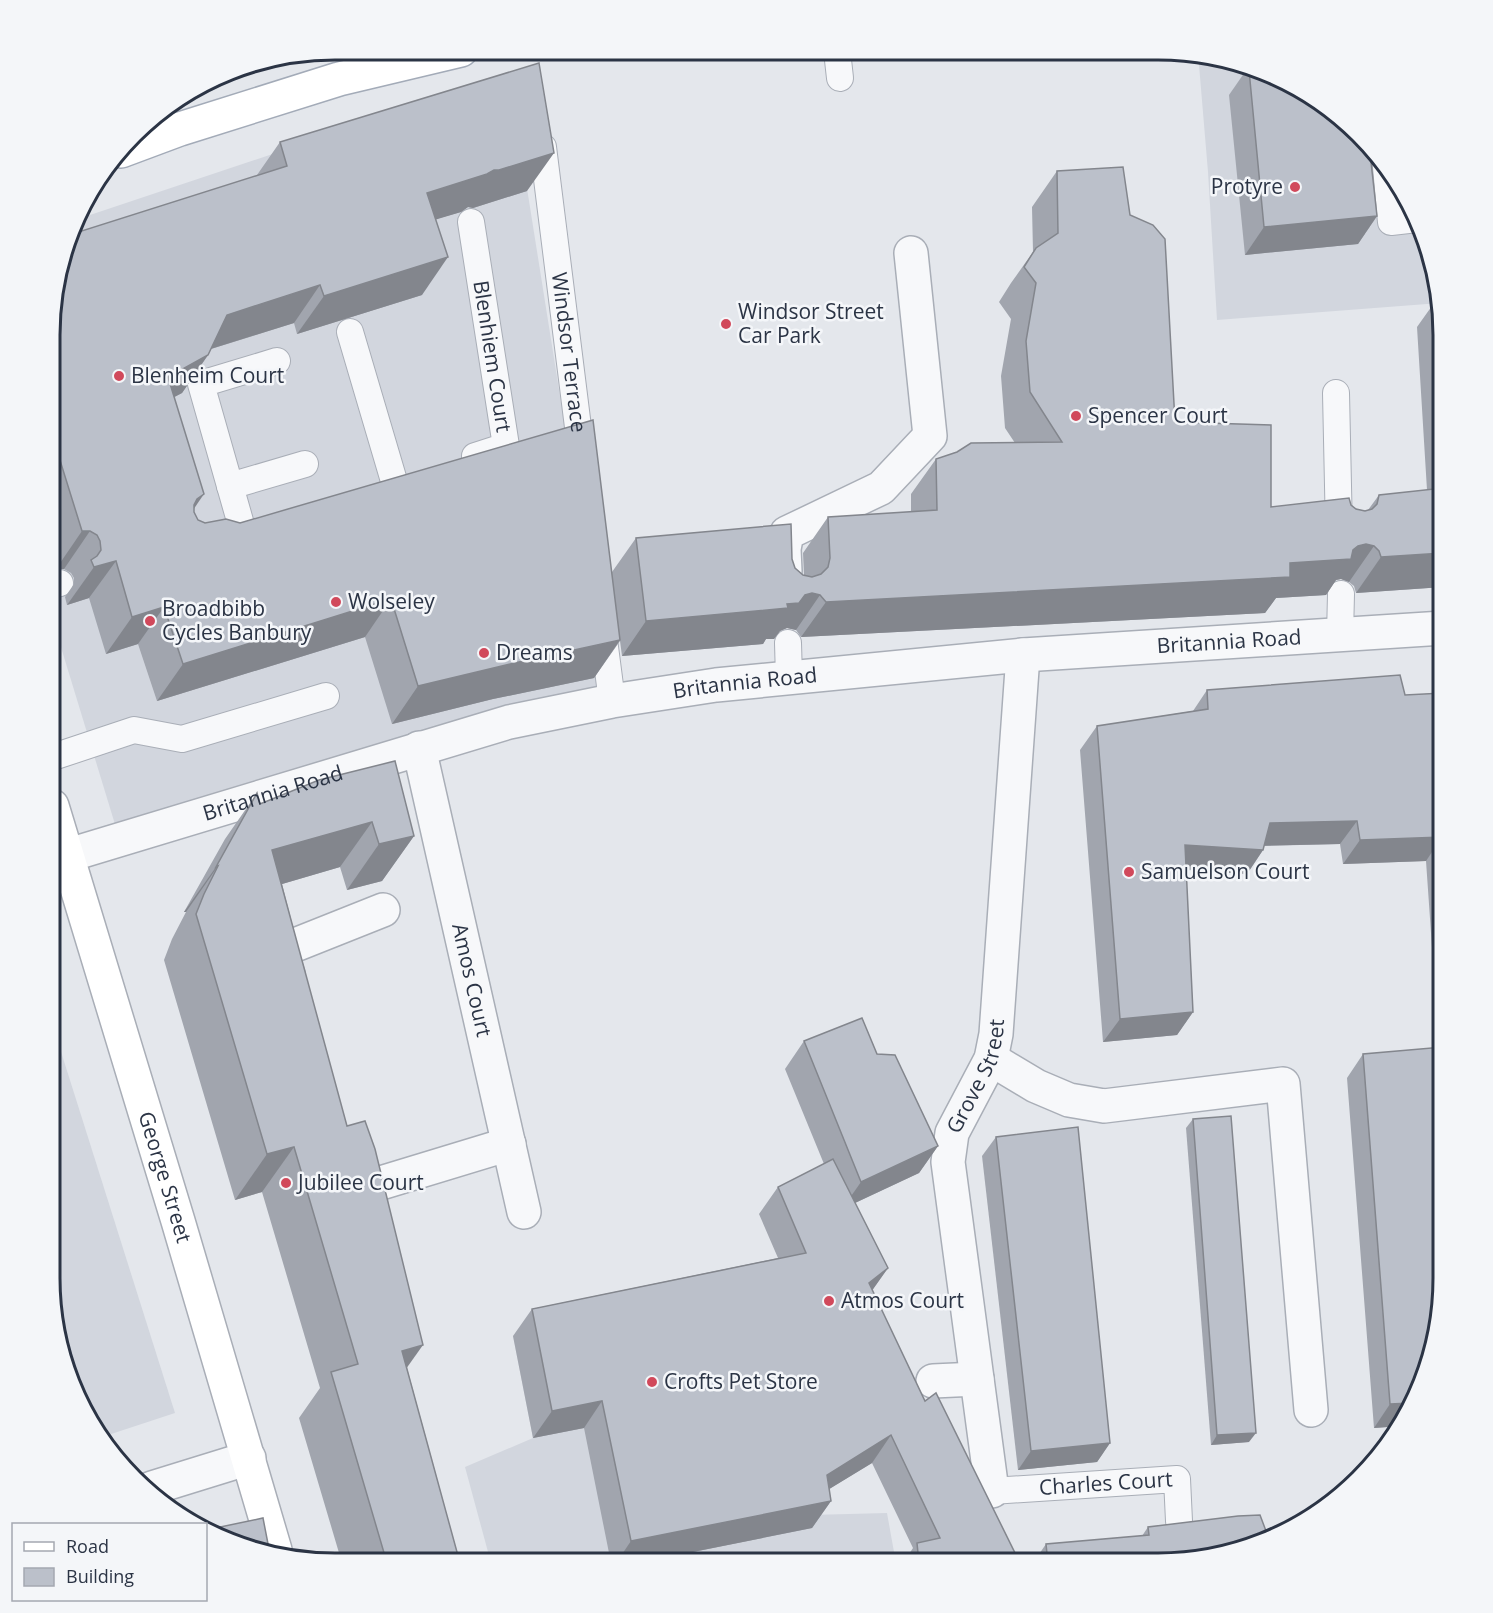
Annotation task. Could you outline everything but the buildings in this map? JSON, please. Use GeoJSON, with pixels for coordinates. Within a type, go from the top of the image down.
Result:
{"type":"FeatureCollection","features":[{"type":"Feature","properties":{"kind":"street"},"geometry":{"type":"LineString","coordinates":[[135,146],[180,129],[339,79],[419,60]]}},
{"type":"Feature","properties":{"kind":"street"},"geometry":{"type":"LineString","coordinates":[[786,594],[784,549],[787,533],[880,488],[930,436],[911,253]]}},
{"type":"Feature","properties":{"kind":"street","name":"Britannia Road"},"geometry":{"type":"LineString","coordinates":[[69,855],[510,722],[612,701],[716,685],[1023,656],[1433,629]]}},
{"type":"Feature","properties":{"kind":"street","name":"Grove Street"},"geometry":{"type":"LineString","coordinates":[[992,1491],[948,1162],[952,1133],[991,1059],[996,1034],[1023,656]]}},
{"type":"Feature","properties":{"kind":"street","name":"Amos Court"},"geometry":{"type":"LineString","coordinates":[[419,748],[524,1212]]}},
{"type":"Feature","properties":{"kind":"street","name":"George Street"},"geometry":{"type":"LineString","coordinates":[[60,829],[274,1546]]}},
{"type":"Feature","properties":{"kind":"street"},"geometry":{"type":"LineString","coordinates":[[299,1006],[280,951],[383,910]]}},
{"type":"Feature","properties":{"kind":"street"},"geometry":{"type":"LineString","coordinates":[[991,1059],[1036,1086],[1069,1100],[1104,1106],[1283,1084],[1311,1410]]}},
{"type":"Feature","properties":{"kind":"street"},"geometry":{"type":"LineString","coordinates":[[360,1186],[509,1144]]}},
{"type":"Feature","properties":{"kind":"street"},"geometry":{"type":"LineString","coordinates":[[933,1381],[977,1379]]}},
{"type":"Feature","properties":{"kind":"street"},"geometry":{"type":"LineString","coordinates":[[156,1487],[249,1458]]}},
{"type":"Feature","properties":{"kind":"lane"},"geometry":{"type":"LineString","coordinates":[[838,60],[840,78]]}},
{"type":"Feature","properties":{"kind":"lane","name":"Windsor Terrace"},"geometry":{"type":"LineString","coordinates":[[543,147],[585,483]]}},
{"type":"Feature","properties":{"kind":"lane"},"geometry":{"type":"LineString","coordinates":[[1387,183],[1391,222],[1408,220]]}},
{"type":"Feature","properties":{"kind":"lane","name":"Blenhiem Court"},"geometry":{"type":"LineString","coordinates":[[450,463],[507,446],[471,222]]}},
{"type":"Feature","properties":{"kind":"lane"},"geometry":{"type":"LineString","coordinates":[[350,332],[394,481]]}},
{"type":"Feature","properties":{"kind":"lane"},"geometry":{"type":"LineString","coordinates":[[192,543],[253,525],[230,486],[201,384],[278,361]]}},
{"type":"Feature","properties":{"kind":"lane"},"geometry":{"type":"LineString","coordinates":[[1336,393],[1339,532]]}},
{"type":"Feature","properties":{"kind":"lane"},"geometry":{"type":"LineString","coordinates":[[230,486],[305,464]]}},
{"type":"Feature","properties":{"kind":"lane"},"geometry":{"type":"LineString","coordinates":[[1340,635],[1341,594]]}},
{"type":"Feature","properties":{"kind":"lane"},"geometry":{"type":"LineString","coordinates":[[599,598],[612,701]]}},
{"type":"Feature","properties":{"kind":"lane"},"geometry":{"type":"LineString","coordinates":[[788,644],[789,678]]}},
{"type":"Feature","properties":{"kind":"lane"},"geometry":{"type":"LineString","coordinates":[[60,755],[134,730],[182,739],[326,696]]}},
{"type":"Feature","properties":{"kind":"lane","name":"Charles Court"},"geometry":{"type":"LineString","coordinates":[[992,1491],[1177,1479],[1179,1521]]}},
{"type":"Feature","properties":{"kind":"shaded area"},"geometry":{"type":"Polygon","coordinates":[[[1199,63],[1229,69],[1280,88],[1311,106],[1353,140],[1387,182],[1405,213],[1424,264],[1431,304],[1217,320],[1199,63]]]}},
{"type":"Feature","properties":{"kind":"shaded area"},"geometry":{"type":"Polygon","coordinates":[[[509,75],[587,566],[606,710],[121,844],[60,644],[62,299],[69,264],[87,216],[509,75]]]}},
{"type":"Feature","properties":{"kind":"shaded area"},"geometry":{"type":"Polygon","coordinates":[[[60,1049],[175,1413],[109,1435],[88,1400],[69,1349],[62,1314],[60,1278],[60,1049]]]}},
{"type":"Feature","properties":{"kind":"shaded area","name":"Crofts Pet Store"},"geometry":{"type":"Polygon","coordinates":[[[762,1285],[810,1515],[887,1513],[894,1553],[488,1553],[465,1467],[533,1438],[513,1336],[762,1285]]]}},
{"type":"Feature","properties":{"kind":"place","name":"Protyre"},"geometry":{"type":"Point","coordinates":[1295,187]}},
{"type":"Feature","properties":{"kind":"place","name":"Windsor Street Car Park"},"geometry":{"type":"Point","coordinates":[726,324]}},
{"type":"Feature","properties":{"kind":"place","name":"Blenheim Court"},"geometry":{"type":"Point","coordinates":[119,376]}},
{"type":"Feature","properties":{"kind":"place","name":"Spencer Court"},"geometry":{"type":"Point","coordinates":[1076,416]}},
{"type":"Feature","properties":{"kind":"place","name":"Wolseley"},"geometry":{"type":"Point","coordinates":[336,602]}},
{"type":"Feature","properties":{"kind":"place","name":"Broadbibb Cycles Banbury"},"geometry":{"type":"Point","coordinates":[150,621]}},
{"type":"Feature","properties":{"kind":"place","name":"Dreams"},"geometry":{"type":"Point","coordinates":[484,653]}},
{"type":"Feature","properties":{"kind":"place","name":"Samuelson Court"},"geometry":{"type":"Point","coordinates":[1129,872]}},
{"type":"Feature","properties":{"kind":"place","name":"Jubilee Court"},"geometry":{"type":"Point","coordinates":[286,1183]}},
{"type":"Feature","properties":{"kind":"place","name":"Atmos Court"},"geometry":{"type":"Point","coordinates":[829,1301]}},
{"type":"Feature","properties":{"kind":"place","name":"Crofts Pet Store"},"geometry":{"type":"Point","coordinates":[652,1382]}}]}
